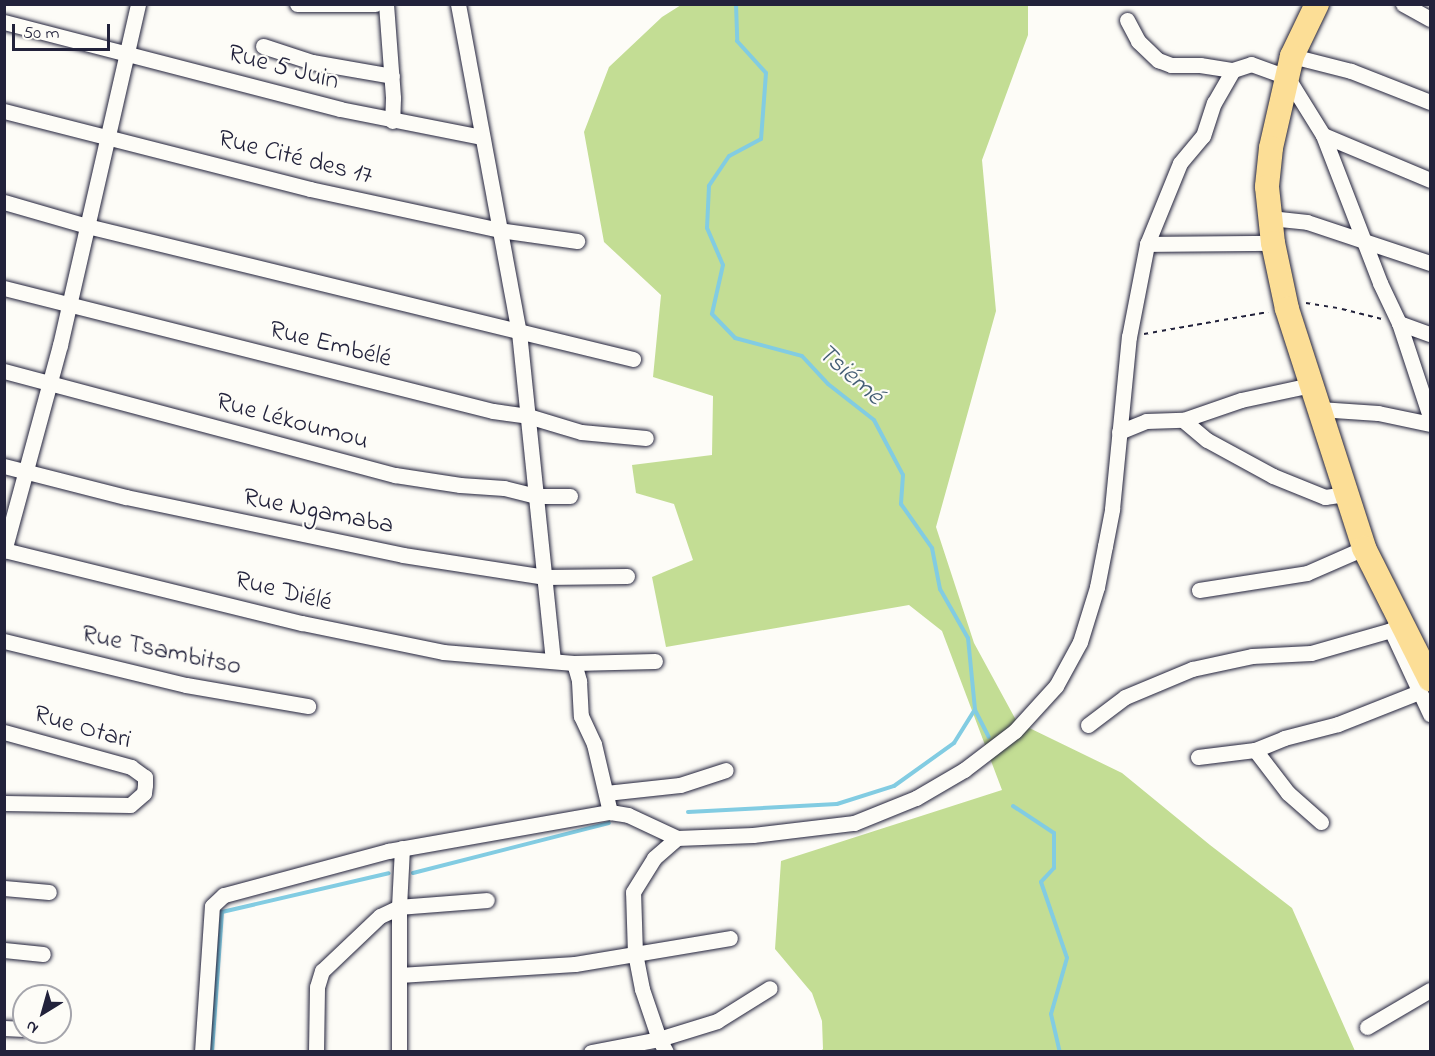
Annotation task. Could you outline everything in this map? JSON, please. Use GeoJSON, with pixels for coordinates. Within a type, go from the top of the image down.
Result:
{"type":"FeatureCollection","features":[{"type":"Feature","properties":{"kind":"main road"},"geometry":{"type":"LineString","coordinates":[[1317,4],[1289,66],[1271,147],[1267,187],[1273,243],[1287,309],[1364,548],[1397,627],[1425,685]]}},
{"type":"Feature","properties":{"kind":"street"},"geometry":{"type":"LineString","coordinates":[[5,550],[49,383],[138,4]]}},
{"type":"Feature","properties":{"kind":"street"},"geometry":{"type":"LineString","coordinates":[[297,4],[375,4]]}},
{"type":"Feature","properties":{"kind":"street"},"geometry":{"type":"LineString","coordinates":[[386,4],[392,76],[392,121]]}},
{"type":"Feature","properties":{"kind":"street"},"geometry":{"type":"LineString","coordinates":[[458,4],[519,332],[553,660]]}},
{"type":"Feature","properties":{"kind":"street"},"geometry":{"type":"LineString","coordinates":[[1402,4],[1431,19]]}},
{"type":"Feature","properties":{"kind":"street"},"geometry":{"type":"LineString","coordinates":[[1127,20],[1138,41],[1158,60],[1171,65],[1200,65],[1233,70],[1251,64],[1351,71],[1431,102]]}},
{"type":"Feature","properties":{"kind":"street","name":"Rue 5 Juin"},"geometry":{"type":"LineString","coordinates":[[4,21],[392,121],[482,137]]}},
{"type":"Feature","properties":{"kind":"street"},"geometry":{"type":"LineString","coordinates":[[262,46],[312,62],[392,76]]}},
{"type":"Feature","properties":{"kind":"street"},"geometry":{"type":"LineString","coordinates":[[1289,66],[1323,135],[1398,324],[1431,417]]}},
{"type":"Feature","properties":{"kind":"street"},"geometry":{"type":"LineString","coordinates":[[202,1052],[211,912],[218,899],[402,848],[610,812],[628,815],[677,838],[753,835],[854,823],[916,798],[964,770],[1015,730],[1056,686],[1080,642],[1097,587],[1105,546],[1129,337],[1147,244],[1180,163],[1203,136],[1214,103],[1233,70]]}},
{"type":"Feature","properties":{"kind":"street","name":"Rue Cité des 17"},"geometry":{"type":"LineString","coordinates":[[4,111],[310,189],[499,230],[578,241]]}},
{"type":"Feature","properties":{"kind":"street"},"geometry":{"type":"LineString","coordinates":[[1323,135],[1431,180]]}},
{"type":"Feature","properties":{"kind":"street"},"geometry":{"type":"LineString","coordinates":[[4,202],[87,226],[633,359]]}},
{"type":"Feature","properties":{"kind":"street"},"geometry":{"type":"LineString","coordinates":[[1270,218],[1299,220],[1431,263]]}},
{"type":"Feature","properties":{"kind":"street"},"geometry":{"type":"LineString","coordinates":[[1147,244],[1273,243]]}},
{"type":"Feature","properties":{"kind":"street","name":"Rue Embélé"},"geometry":{"type":"LineString","coordinates":[[4,288],[493,411],[528,416],[581,432],[646,438]]}},
{"type":"Feature","properties":{"kind":"street"},"geometry":{"type":"LineString","coordinates":[[1398,324],[1431,334]]}},
{"type":"Feature","properties":{"kind":"street","name":"Rue Lékoumou"},"geometry":{"type":"LineString","coordinates":[[4,371],[395,475],[460,485],[504,488],[535,496],[570,496]]}},
{"type":"Feature","properties":{"kind":"street"},"geometry":{"type":"LineString","coordinates":[[1119,432],[1146,422],[1183,420],[1240,400],[1311,385]]}},
{"type":"Feature","properties":{"kind":"street"},"geometry":{"type":"LineString","coordinates":[[1319,409],[1378,413],[1431,424]]}},
{"type":"Feature","properties":{"kind":"street"},"geometry":{"type":"LineString","coordinates":[[1183,420],[1207,440],[1273,476],[1325,496],[1347,494]]}},
{"type":"Feature","properties":{"kind":"street","name":"Rue Ngamaba"},"geometry":{"type":"LineString","coordinates":[[4,466],[255,526],[403,555],[545,577],[627,576]]}},
{"type":"Feature","properties":{"kind":"street"},"geometry":{"type":"LineString","coordinates":[[1199,591],[1307,573],[1364,548]]}},
{"type":"Feature","properties":{"kind":"street","name":"Rue Diélé"},"geometry":{"type":"LineString","coordinates":[[5,550],[386,642],[443,652],[574,663],[656,661]]}},
{"type":"Feature","properties":{"kind":"street"},"geometry":{"type":"LineString","coordinates":[[1088,725],[1125,697],[1192,669],[1252,656],[1311,653],[1397,627]]}},
{"type":"Feature","properties":{"kind":"street","name":"Rue Tsambitso"},"geometry":{"type":"LineString","coordinates":[[4,641],[186,685],[308,706]]}},
{"type":"Feature","properties":{"kind":"street"},"geometry":{"type":"LineString","coordinates":[[574,663],[579,681],[581,716],[594,744],[610,812]]}},
{"type":"Feature","properties":{"kind":"street"},"geometry":{"type":"LineString","coordinates":[[1198,757],[1255,750],[1284,738],[1338,724],[1425,685],[1431,714]]}},
{"type":"Feature","properties":{"kind":"street","name":"Rue Otari"},"geometry":{"type":"LineString","coordinates":[[4,732],[138,770],[145,777],[144,793],[130,805],[4,803]]}},
{"type":"Feature","properties":{"kind":"street"},"geometry":{"type":"LineString","coordinates":[[1255,750],[1288,793],[1321,822]]}},
{"type":"Feature","properties":{"kind":"street"},"geometry":{"type":"LineString","coordinates":[[606,793],[680,785],[726,770]]}},
{"type":"Feature","properties":{"kind":"street"},"geometry":{"type":"LineString","coordinates":[[663,1045],[642,989],[635,954],[633,892],[654,858],[677,838]]}},
{"type":"Feature","properties":{"kind":"street"},"geometry":{"type":"LineString","coordinates":[[399,1052],[399,907],[402,848]]}},
{"type":"Feature","properties":{"kind":"street"},"geometry":{"type":"LineString","coordinates":[[4,888],[49,892]]}},
{"type":"Feature","properties":{"kind":"street"},"geometry":{"type":"LineString","coordinates":[[316,1052],[317,987],[322,972],[380,916],[399,907],[487,900]]}},
{"type":"Feature","properties":{"kind":"street"},"geometry":{"type":"LineString","coordinates":[[399,975],[575,964],[730,938]]}},
{"type":"Feature","properties":{"kind":"street"},"geometry":{"type":"LineString","coordinates":[[4,950],[43,954]]}},
{"type":"Feature","properties":{"kind":"street"},"geometry":{"type":"LineString","coordinates":[[591,1052],[663,1045],[717,1021],[770,988]]}},
{"type":"Feature","properties":{"kind":"street"},"geometry":{"type":"LineString","coordinates":[[1367,1027],[1431,990]]}},
{"type":"Feature","properties":{"kind":"path"},"geometry":{"type":"LineString","coordinates":[[1129,337],[1287,309],[1304,303],[1342,309],[1398,324]]}},
{"type":"Feature","properties":{"kind":"green space"},"geometry":{"type":"Polygon","coordinates":[[[681,5],[1028,5],[1028,35],[982,160],[996,311],[936,527],[974,643],[1017,722],[1122,773],[1292,908],[1355,1051],[821,1051],[823,1049],[822,1021],[812,993],[775,949],[781,861],[1002,790],[942,631],[909,605],[666,647],[652,577],[693,560],[674,504],[636,493],[632,465],[712,455],[713,396],[653,377],[661,295],[604,242],[584,132],[609,67],[662,17],[681,5]]]}},
{"type":"Feature","properties":{"kind":"waterway","name":"Tsiémé"},"geometry":{"type":"LineString","coordinates":[[736,4],[737,41],[766,73],[761,139],[729,156],[709,186],[707,228],[723,265],[712,314],[735,338],[802,356],[828,384],[874,420],[903,475],[901,504],[932,548],[940,589],[968,638],[975,710],[989,737]]}},
{"type":"Feature","properties":{"kind":"waterway"},"geometry":{"type":"LineString","coordinates":[[688,812],[837,804],[894,786],[954,743],[975,710]]}},
{"type":"Feature","properties":{"kind":"waterway","name":"Tsiémé"},"geometry":{"type":"LineString","coordinates":[[1013,806],[1054,833],[1054,868],[1041,882],[1067,958],[1051,1014],[1060,1052]]}},
{"type":"Feature","properties":{"kind":"waterway"},"geometry":{"type":"LineString","coordinates":[[413,873],[609,823]]}},
{"type":"Feature","properties":{"kind":"waterway"},"geometry":{"type":"LineString","coordinates":[[212,1052],[222,912],[389,873]]}}]}
